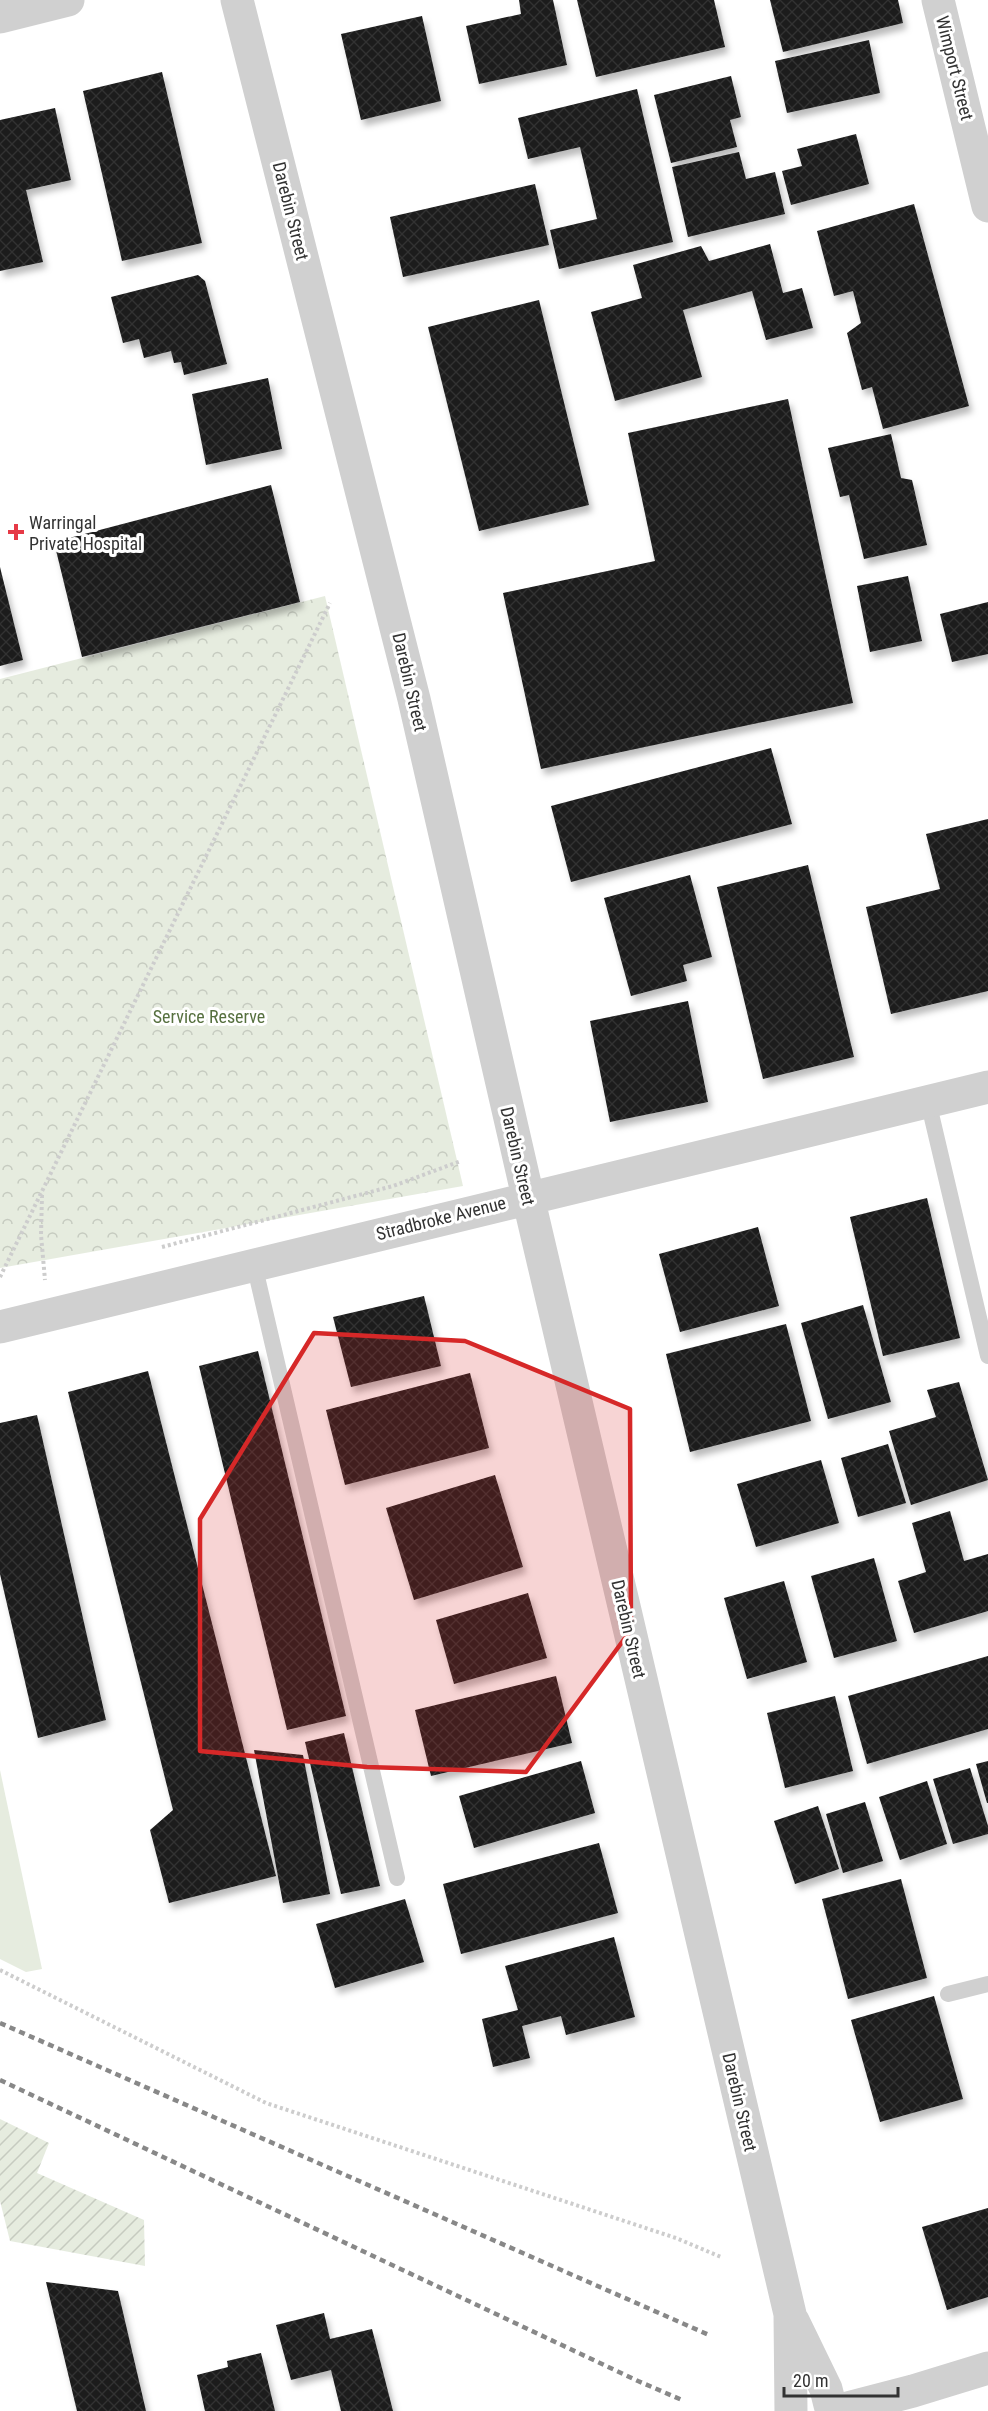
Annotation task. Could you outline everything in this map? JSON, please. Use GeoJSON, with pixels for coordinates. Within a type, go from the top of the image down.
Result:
{"type":"FeatureCollection","features":[{"type":"Feature","properties":{"kind":"street"},"geometry":{"type":"LineString","coordinates":[[0,17],[68,0]]}},
{"type":"Feature","properties":{"kind":"street","name":"Darebin Street"},"geometry":{"type":"LineString","coordinates":[[237,0],[409,676],[528,1197],[790,2314],[837,2408]]}},
{"type":"Feature","properties":{"kind":"street","name":"Wimport Street"},"geometry":{"type":"LineString","coordinates":[[938,0],[988,206]]}},
{"type":"Feature","properties":{"kind":"street","name":"Stradbroke Avenue"},"geometry":{"type":"LineString","coordinates":[[0,1327],[988,1086]]}},
{"type":"Feature","properties":{"kind":"street","name":"Darebin Street"},"geometry":{"type":"LineString","coordinates":[[790,2314],[791,2411]]}},
{"type":"Feature","properties":{"kind":"street"},"geometry":{"type":"LineString","coordinates":[[798,2411],[809,2404],[820,2403],[837,2408],[913,2391],[988,2368]]}},
{"type":"Feature","properties":{"kind":"lane"},"geometry":{"type":"LineString","coordinates":[[928,1101],[988,1356]]}},
{"type":"Feature","properties":{"kind":"lane"},"geometry":{"type":"LineString","coordinates":[[254,1264],[397,1878]]}},
{"type":"Feature","properties":{"kind":"lane"},"geometry":{"type":"LineString","coordinates":[[948,1994],[988,1984]]}},
{"type":"Feature","properties":{"kind":"path"},"geometry":{"type":"LineString","coordinates":[[0,1277],[330,603]]}},
{"type":"Feature","properties":{"kind":"path"},"geometry":{"type":"LineString","coordinates":[[158,1248],[393,1186],[461,1161]]}},
{"type":"Feature","properties":{"kind":"path"},"geometry":{"type":"LineString","coordinates":[[42,1191],[41,1235],[49,1315]]}},
{"type":"Feature","properties":{"kind":"path"},"geometry":{"type":"LineString","coordinates":[[34,1282],[57,1276]]}},
{"type":"Feature","properties":{"kind":"path"},"geometry":{"type":"LineString","coordinates":[[0,1970],[266,2103],[676,2238],[721,2257]]}},
{"type":"Feature","properties":{"kind":"highlighted area"},"geometry":{"type":"Polygon","coordinates":[[[314,1333],[465,1341],[630,1409],[631,1630],[526,1772],[367,1767],[200,1751],[200,1519],[314,1333]]]}},
{"type":"Feature","properties":{"kind":"green space","name":"Service Reserve"},"geometry":{"type":"Polygon","coordinates":[[[325,596],[463,1186],[0,1268],[0,679],[325,596]]]}},
{"type":"Feature","properties":{"kind":"green space"},"geometry":{"type":"Polygon","coordinates":[[[0,1770],[42,1969],[26,1972],[0,1959],[0,1770]]]}},
{"type":"Feature","properties":{"kind":"green space"},"geometry":{"type":"Polygon","coordinates":[[[0,2119],[49,2143],[37,2173],[144,2220],[145,2266],[10,2241],[0,2201],[0,2119]]]}},
{"type":"Feature","properties":{"kind":"building"},"geometry":{"type":"Polygon","coordinates":[[[519,0],[553,0],[567,65],[479,84],[466,26],[521,14],[519,0]]]}},
{"type":"Feature","properties":{"kind":"building"},"geometry":{"type":"Polygon","coordinates":[[[577,0],[714,0],[725,47],[596,77],[577,0]]]}},
{"type":"Feature","properties":{"kind":"building"},"geometry":{"type":"Polygon","coordinates":[[[770,0],[898,0],[903,23],[783,52],[770,0]]]}},
{"type":"Feature","properties":{"kind":"building"},"geometry":{"type":"Polygon","coordinates":[[[422,16],[441,101],[361,120],[341,34],[422,16]]]}},
{"type":"Feature","properties":{"kind":"building"},"geometry":{"type":"Polygon","coordinates":[[[869,40],[880,93],[787,113],[775,61],[869,40]]]}},
{"type":"Feature","properties":{"kind":"building"},"geometry":{"type":"Polygon","coordinates":[[[162,72],[202,243],[122,261],[83,91],[162,72]]]}},
{"type":"Feature","properties":{"kind":"building"},"geometry":{"type":"Polygon","coordinates":[[[731,76],[741,117],[730,120],[737,147],[671,163],[654,95],[731,76]]]}},
{"type":"Feature","properties":{"kind":"building"},"geometry":{"type":"Polygon","coordinates":[[[637,89],[673,242],[559,269],[550,230],[597,219],[580,147],[528,159],[518,118],[637,89]]]}},
{"type":"Feature","properties":{"kind":"building"},"geometry":{"type":"Polygon","coordinates":[[[55,108],[71,180],[26,190],[43,262],[0,271],[0,120],[55,108]]]}},
{"type":"Feature","properties":{"kind":"building"},"geometry":{"type":"Polygon","coordinates":[[[856,134],[869,184],[791,205],[782,171],[802,166],[797,149],[856,134]]]}},
{"type":"Feature","properties":{"kind":"building"},"geometry":{"type":"Polygon","coordinates":[[[739,152],[746,179],[775,172],[785,214],[688,237],[672,167],[739,152]]]}},
{"type":"Feature","properties":{"kind":"building"},"geometry":{"type":"Polygon","coordinates":[[[535,184],[549,245],[403,277],[390,217],[535,184]]]}},
{"type":"Feature","properties":{"kind":"building"},"geometry":{"type":"Polygon","coordinates":[[[914,204],[969,406],[883,429],[872,387],[862,390],[847,333],[861,323],[853,291],[834,296],[817,231],[914,204]]]}},
{"type":"Feature","properties":{"kind":"building"},"geometry":{"type":"Polygon","coordinates":[[[770,244],[783,293],[802,288],[813,328],[766,340],[752,291],[683,310],[702,377],[615,401],[591,312],[642,298],[633,265],[701,246],[709,261],[770,244]]]}},
{"type":"Feature","properties":{"kind":"building"},"geometry":{"type":"Polygon","coordinates":[[[198,275],[205,281],[227,364],[184,375],[181,362],[174,363],[171,351],[144,358],[139,339],[123,343],[111,297],[198,275]]]}},
{"type":"Feature","properties":{"kind":"building"},"geometry":{"type":"Polygon","coordinates":[[[539,300],[589,505],[479,531],[428,327],[539,300]]]}},
{"type":"Feature","properties":{"kind":"building"},"geometry":{"type":"Polygon","coordinates":[[[268,378],[282,449],[206,465],[192,394],[268,378]]]}},
{"type":"Feature","properties":{"kind":"building"},"geometry":{"type":"Polygon","coordinates":[[[788,399],[853,703],[541,769],[503,593],[655,561],[628,433],[788,399]]]}},
{"type":"Feature","properties":{"kind":"building"},"geometry":{"type":"Polygon","coordinates":[[[891,434],[901,478],[912,480],[927,545],[864,559],[849,495],[840,497],[828,448],[891,434]]]}},
{"type":"Feature","properties":{"kind":"building"},"geometry":{"type":"Polygon","coordinates":[[[271,485],[300,602],[82,657],[54,542],[271,485]]]}},
{"type":"Feature","properties":{"kind":"building"},"geometry":{"type":"Polygon","coordinates":[[[0,567],[23,660],[0,666],[0,567]]]}},
{"type":"Feature","properties":{"kind":"building"},"geometry":{"type":"Polygon","coordinates":[[[908,576],[922,641],[870,652],[857,586],[908,576]]]}},
{"type":"Feature","properties":{"kind":"building"},"geometry":{"type":"Polygon","coordinates":[[[988,602],[988,654],[952,662],[940,614],[988,602]]]}},
{"type":"Feature","properties":{"kind":"building"},"geometry":{"type":"Polygon","coordinates":[[[771,748],[792,824],[571,882],[551,806],[771,748]]]}},
{"type":"Feature","properties":{"kind":"building"},"geometry":{"type":"Polygon","coordinates":[[[988,819],[988,991],[891,1014],[866,907],[940,889],[926,834],[988,819]]]}},
{"type":"Feature","properties":{"kind":"building"},"geometry":{"type":"Polygon","coordinates":[[[808,865],[854,1057],[763,1079],[717,887],[808,865]]]}},
{"type":"Feature","properties":{"kind":"building"},"geometry":{"type":"Polygon","coordinates":[[[690,875],[712,957],[683,965],[687,981],[631,996],[604,898],[690,875]]]}},
{"type":"Feature","properties":{"kind":"building"},"geometry":{"type":"Polygon","coordinates":[[[688,1001],[708,1102],[610,1122],[590,1021],[688,1001]]]}},
{"type":"Feature","properties":{"kind":"building"},"geometry":{"type":"Polygon","coordinates":[[[927,1198],[960,1338],[883,1356],[850,1217],[927,1198]]]}},
{"type":"Feature","properties":{"kind":"building"},"geometry":{"type":"Polygon","coordinates":[[[758,1227],[779,1306],[680,1332],[659,1254],[758,1227]]]}},
{"type":"Feature","properties":{"kind":"building"},"geometry":{"type":"Polygon","coordinates":[[[424,1296],[441,1366],[351,1387],[333,1317],[424,1296]]]}},
{"type":"Feature","properties":{"kind":"building"},"geometry":{"type":"Polygon","coordinates":[[[863,1305],[891,1402],[828,1419],[801,1323],[863,1305]]]}},
{"type":"Feature","properties":{"kind":"building"},"geometry":{"type":"Polygon","coordinates":[[[786,1324],[811,1421],[690,1452],[666,1354],[786,1324]]]}},
{"type":"Feature","properties":{"kind":"building"},"geometry":{"type":"Polygon","coordinates":[[[258,1351],[346,1716],[287,1730],[199,1366],[258,1351]]]}},
{"type":"Feature","properties":{"kind":"building"},"geometry":{"type":"Polygon","coordinates":[[[148,1371],[276,1876],[169,1903],[150,1830],[173,1810],[68,1392],[148,1371]]]}},
{"type":"Feature","properties":{"kind":"building"},"geometry":{"type":"Polygon","coordinates":[[[470,1373],[489,1448],[345,1485],[326,1410],[470,1373]]]}},
{"type":"Feature","properties":{"kind":"building"},"geometry":{"type":"Polygon","coordinates":[[[959,1382],[988,1480],[911,1505],[889,1431],[936,1417],[927,1390],[959,1382]]]}},
{"type":"Feature","properties":{"kind":"building"},"geometry":{"type":"Polygon","coordinates":[[[37,1415],[106,1720],[38,1738],[0,1574],[0,1423],[37,1415]]]}},
{"type":"Feature","properties":{"kind":"building"},"geometry":{"type":"Polygon","coordinates":[[[888,1444],[906,1503],[858,1517],[841,1458],[888,1444]]]}},
{"type":"Feature","properties":{"kind":"building"},"geometry":{"type":"Polygon","coordinates":[[[821,1460],[839,1523],[756,1547],[737,1484],[821,1460]]]}},
{"type":"Feature","properties":{"kind":"building"},"geometry":{"type":"Polygon","coordinates":[[[495,1475],[523,1567],[414,1600],[386,1508],[495,1475]]]}},
{"type":"Feature","properties":{"kind":"building"},"geometry":{"type":"Polygon","coordinates":[[[950,1511],[964,1561],[988,1554],[988,1611],[914,1633],[898,1581],[926,1572],[912,1523],[950,1511]]]}},
{"type":"Feature","properties":{"kind":"building"},"geometry":{"type":"Polygon","coordinates":[[[874,1558],[897,1641],[834,1658],[811,1576],[874,1558]]]}},
{"type":"Feature","properties":{"kind":"building"},"geometry":{"type":"Polygon","coordinates":[[[784,1581],[807,1662],[747,1679],[724,1598],[784,1581]]]}},
{"type":"Feature","properties":{"kind":"building"},"geometry":{"type":"Polygon","coordinates":[[[528,1593],[547,1658],[454,1684],[436,1620],[528,1593]]]}},
{"type":"Feature","properties":{"kind":"building"},"geometry":{"type":"Polygon","coordinates":[[[988,1656],[988,1729],[867,1764],[848,1696],[988,1656]]]}},
{"type":"Feature","properties":{"kind":"building"},"geometry":{"type":"Polygon","coordinates":[[[556,1676],[572,1743],[431,1776],[415,1710],[556,1676]]]}},
{"type":"Feature","properties":{"kind":"building"},"geometry":{"type":"Polygon","coordinates":[[[835,1696],[853,1771],[785,1788],[767,1713],[835,1696]]]}},
{"type":"Feature","properties":{"kind":"building"},"geometry":{"type":"Polygon","coordinates":[[[344,1733],[380,1886],[341,1894],[305,1742],[344,1733]]]}},
{"type":"Feature","properties":{"kind":"building"},"geometry":{"type":"Polygon","coordinates":[[[254,1750],[303,1755],[330,1894],[283,1903],[254,1750]]]}},
{"type":"Feature","properties":{"kind":"building"},"geometry":{"type":"Polygon","coordinates":[[[581,1761],[595,1813],[474,1848],[459,1796],[581,1761]]]}},
{"type":"Feature","properties":{"kind":"building"},"geometry":{"type":"Polygon","coordinates":[[[988,1761],[988,1803],[987,1803],[976,1764],[988,1761]]]}},
{"type":"Feature","properties":{"kind":"building"},"geometry":{"type":"Polygon","coordinates":[[[970,1768],[988,1826],[988,1834],[953,1844],[933,1779],[970,1768]]]}},
{"type":"Feature","properties":{"kind":"building"},"geometry":{"type":"Polygon","coordinates":[[[927,1781],[947,1844],[900,1860],[879,1797],[927,1781]]]}},
{"type":"Feature","properties":{"kind":"building"},"geometry":{"type":"Polygon","coordinates":[[[865,1802],[883,1861],[843,1873],[826,1814],[865,1802]]]}},
{"type":"Feature","properties":{"kind":"building"},"geometry":{"type":"Polygon","coordinates":[[[818,1806],[839,1869],[795,1884],[774,1821],[818,1806]]]}},
{"type":"Feature","properties":{"kind":"building"},"geometry":{"type":"Polygon","coordinates":[[[599,1843],[618,1913],[461,1954],[443,1884],[599,1843]]]}},
{"type":"Feature","properties":{"kind":"building"},"geometry":{"type":"Polygon","coordinates":[[[901,1879],[927,1978],[848,1999],[822,1899],[901,1879]]]}},
{"type":"Feature","properties":{"kind":"building"},"geometry":{"type":"Polygon","coordinates":[[[405,1899],[424,1962],[335,1988],[316,1924],[405,1899]]]}},
{"type":"Feature","properties":{"kind":"building"},"geometry":{"type":"Polygon","coordinates":[[[614,1937],[635,2017],[566,2035],[561,2016],[522,2026],[530,2058],[493,2067],[482,2019],[518,2010],[505,1966],[614,1937]]]}},
{"type":"Feature","properties":{"kind":"building"},"geometry":{"type":"Polygon","coordinates":[[[934,1996],[963,2099],[880,2122],[851,2020],[934,1996]]]}},
{"type":"Feature","properties":{"kind":"building"},"geometry":{"type":"Polygon","coordinates":[[[988,2208],[988,2297],[947,2310],[922,2227],[988,2208]]]}},
{"type":"Feature","properties":{"kind":"building"},"geometry":{"type":"Polygon","coordinates":[[[46,2282],[118,2291],[146,2411],[77,2411],[46,2282]]]}},
{"type":"Feature","properties":{"kind":"building"},"geometry":{"type":"Polygon","coordinates":[[[324,2313],[330,2339],[372,2329],[393,2411],[341,2411],[331,2370],[291,2380],[276,2325],[324,2313]]]}},
{"type":"Feature","properties":{"kind":"building"},"geometry":{"type":"Polygon","coordinates":[[[261,2353],[275,2411],[205,2411],[197,2375],[228,2367],[227,2361],[261,2353]]]}},
{"type":"Feature","properties":{"kind":"railway"},"geometry":{"type":"LineString","coordinates":[[0,2023],[709,2335]]}},
{"type":"Feature","properties":{"kind":"railway"},"geometry":{"type":"LineString","coordinates":[[0,2080],[682,2400]]}},
{"type":"Feature","properties":{"kind":"place","name":"Warringal Private Hospital"},"geometry":{"type":"Point","coordinates":[16,532]}}]}
